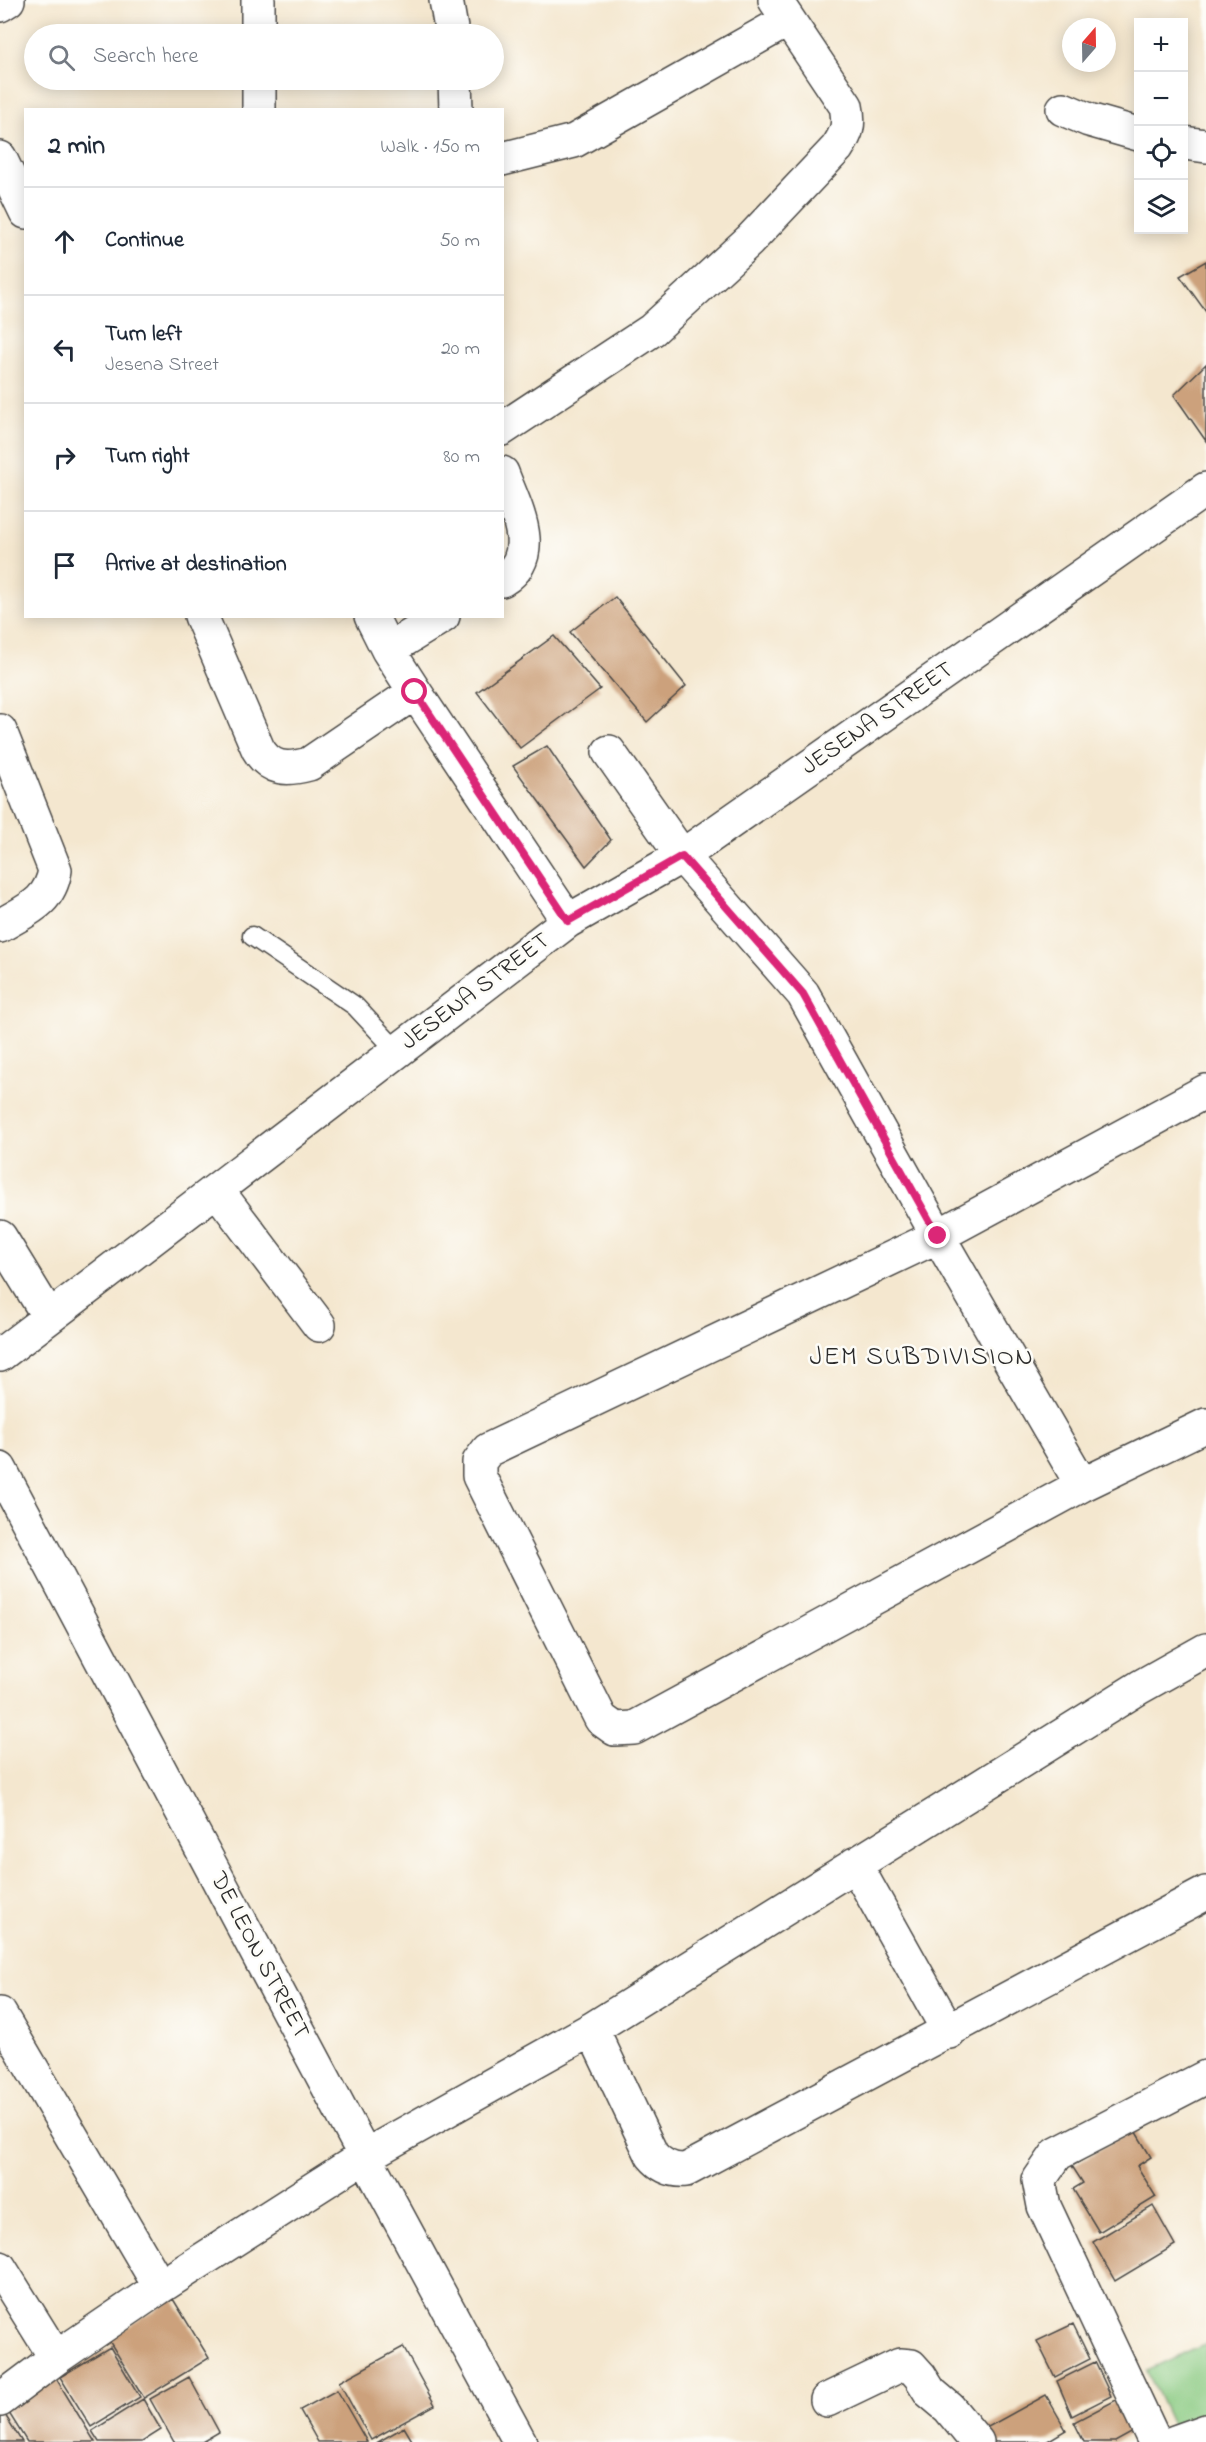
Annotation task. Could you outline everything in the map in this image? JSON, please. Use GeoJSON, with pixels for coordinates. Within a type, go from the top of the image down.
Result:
{"type":"FeatureCollection","features":[{"type":"Feature","properties":{"kind":"street"},"geometry":{"type":"LineString","coordinates":[[0,5],[8,0]]}},
{"type":"Feature","properties":{"kind":"street"},"geometry":{"type":"LineString","coordinates":[[258,0],[258,24]]}},
{"type":"Feature","properties":{"kind":"street"},"geometry":{"type":"LineString","coordinates":[[446,0],[451,24]]}},
{"type":"Feature","properties":{"kind":"street"},"geometry":{"type":"LineString","coordinates":[[504,158],[574,141],[781,10],[846,106],[849,122],[847,134],[837,148],[749,241],[652,330],[504,428]]}},
{"type":"Feature","properties":{"kind":"street"},"geometry":{"type":"LineString","coordinates":[[259,90],[259,108]]}},
{"type":"Feature","properties":{"kind":"street"},"geometry":{"type":"LineString","coordinates":[[455,90],[456,108]]}},
{"type":"Feature","properties":{"kind":"street"},"geometry":{"type":"LineString","coordinates":[[1063,109],[1089,120],[1134,133]]}},
{"type":"Feature","properties":{"kind":"street"},"geometry":{"type":"LineString","coordinates":[[1188,144],[1206,146]]}},
{"type":"Feature","properties":{"kind":"street"},"geometry":{"type":"LineString","coordinates":[[0,158],[24,208]]}},
{"type":"Feature","properties":{"kind":"street"},"geometry":{"type":"LineString","coordinates":[[504,479],[525,537],[522,555],[517,566],[504,578]]}},
{"type":"Feature","properties":{"kind":"street","name":"JESENA STREET"},"geometry":{"type":"LineString","coordinates":[[0,1355],[568,921],[682,856],[1206,489]]}},
{"type":"Feature","properties":{"kind":"street"},"geometry":{"type":"LineString","coordinates":[[202,618],[258,749],[264,759],[279,768],[292,769],[309,764],[415,692]]}},
{"type":"Feature","properties":{"kind":"street"},"geometry":{"type":"LineString","coordinates":[[371,618],[415,692],[568,921]]}},
{"type":"Feature","properties":{"kind":"street"},"geometry":{"type":"LineString","coordinates":[[388,650],[440,618]]}},
{"type":"Feature","properties":{"kind":"street"},"geometry":{"type":"LineString","coordinates":[[0,731],[55,870],[52,887],[37,903],[0,926]]}},
{"type":"Feature","properties":{"kind":"street"},"geometry":{"type":"LineString","coordinates":[[609,752],[682,856],[803,994],[938,1236],[1082,1485]]}},
{"type":"Feature","properties":{"kind":"street"},"geometry":{"type":"LineString","coordinates":[[1206,1091],[938,1236],[488,1450],[479,1462],[479,1476],[601,1719],[615,1729],[634,1728],[1082,1485],[1206,1425]]}},
{"type":"Feature","properties":{"kind":"street"},"geometry":{"type":"LineString","coordinates":[[217,1190],[319,1325]]}},
{"type":"Feature","properties":{"kind":"street"},"geometry":{"type":"LineString","coordinates":[[0,1237],[50,1317]]}},
{"type":"Feature","properties":{"kind":"street","name":"DE LEON STREET"},"geometry":{"type":"LineString","coordinates":[[0,1468],[364,2156],[520,2442]]}},
{"type":"Feature","properties":{"kind":"street"},"geometry":{"type":"LineString","coordinates":[[0,2400],[56,2358],[160,2287],[364,2156],[591,2029],[1140,1687],[1206,1650]]}},
{"type":"Feature","properties":{"kind":"street"},"geometry":{"type":"LineString","coordinates":[[855,1864],[949,2031]]}},
{"type":"Feature","properties":{"kind":"street"},"geometry":{"type":"LineString","coordinates":[[591,2029],[652,2155],[657,2162],[675,2170],[686,2170],[1206,1893]]}},
{"type":"Feature","properties":{"kind":"street"},"geometry":{"type":"LineString","coordinates":[[0,2014],[160,2287]]}},
{"type":"Feature","properties":{"kind":"street"},"geometry":{"type":"LineString","coordinates":[[1155,2442],[1044,2206],[1039,2180],[1057,2154],[1206,2077]]}},
{"type":"Feature","properties":{"kind":"street"},"geometry":{"type":"LineString","coordinates":[[0,2268],[56,2358]]}},
{"type":"Feature","properties":{"kind":"street"},"geometry":{"type":"LineString","coordinates":[[827,2400],[900,2365],[911,2366],[930,2392],[949,2408],[976,2442]]}},
{"type":"Feature","properties":{"kind":"street"},"geometry":{"type":"LineString","coordinates":[[1175,2442],[1206,2431]]}},
{"type":"Feature","properties":{"kind":"lane"},"geometry":{"type":"LineString","coordinates":[[252,936],[355,1006],[398,1052]]}},
{"type":"Feature","properties":{"kind":"green space"},"geometry":{"type":"Polygon","coordinates":[[[1206,2344],[1206,2412],[1173,2427],[1147,2371],[1206,2344]]]}},
{"type":"Feature","properties":{"kind":"building"},"geometry":{"type":"Polygon","coordinates":[[[1206,261],[1206,312],[1180,276],[1206,261]]]}},
{"type":"Feature","properties":{"kind":"building"},"geometry":{"type":"Polygon","coordinates":[[[1206,364],[1206,441],[1174,395],[1206,364]]]}},
{"type":"Feature","properties":{"kind":"building"},"geometry":{"type":"Polygon","coordinates":[[[615,597],[686,686],[647,722],[570,632],[615,597]]]}},
{"type":"Feature","properties":{"kind":"building"},"geometry":{"type":"Polygon","coordinates":[[[554,636],[600,689],[520,748],[477,692],[554,636]]]}},
{"type":"Feature","properties":{"kind":"building"},"geometry":{"type":"Polygon","coordinates":[[[547,746],[611,840],[586,866],[513,766],[547,746]]]}},
{"type":"Feature","properties":{"kind":"building"},"geometry":{"type":"Polygon","coordinates":[[[1134,2129],[1151,2157],[1137,2166],[1156,2197],[1099,2232],[1073,2189],[1083,2183],[1072,2166],[1134,2129]]]}},
{"type":"Feature","properties":{"kind":"building"},"geometry":{"type":"Polygon","coordinates":[[[1153,2206],[1175,2245],[1115,2281],[1093,2242],[1153,2206]]]}},
{"type":"Feature","properties":{"kind":"building"},"geometry":{"type":"Polygon","coordinates":[[[173,2299],[209,2358],[144,2398],[108,2339],[173,2299]]]}},
{"type":"Feature","properties":{"kind":"building"},"geometry":{"type":"Polygon","coordinates":[[[1073,2324],[1090,2359],[1055,2377],[1037,2341],[1073,2324]]]}},
{"type":"Feature","properties":{"kind":"building"},"geometry":{"type":"Polygon","coordinates":[[[110,2347],[140,2397],[91,2427],[60,2377],[110,2347]]]}},
{"type":"Feature","properties":{"kind":"building"},"geometry":{"type":"Polygon","coordinates":[[[403,2347],[435,2405],[371,2440],[339,2382],[403,2347]]]}},
{"type":"Feature","properties":{"kind":"building"},"geometry":{"type":"Polygon","coordinates":[[[1095,2362],[1111,2396],[1072,2416],[1057,2381],[1095,2362]]]}},
{"type":"Feature","properties":{"kind":"building"},"geometry":{"type":"Polygon","coordinates":[[[54,2375],[95,2442],[27,2442],[4,2405],[54,2375]]]}},
{"type":"Feature","properties":{"kind":"building"},"geometry":{"type":"Polygon","coordinates":[[[189,2377],[219,2432],[202,2442],[174,2442],[150,2399],[189,2377]]]}},
{"type":"Feature","properties":{"kind":"building"},"geometry":{"type":"Polygon","coordinates":[[[337,2390],[367,2442],[318,2442],[300,2410],[337,2390]]]}},
{"type":"Feature","properties":{"kind":"building"},"geometry":{"type":"Polygon","coordinates":[[[1046,2395],[1066,2430],[1046,2442],[995,2442],[986,2428],[1046,2395]]]}},
{"type":"Feature","properties":{"kind":"building"},"geometry":{"type":"Polygon","coordinates":[[[143,2399],[161,2430],[142,2442],[99,2442],[92,2431],[143,2399]]]}},
{"type":"Feature","properties":{"kind":"building"},"geometry":{"type":"Polygon","coordinates":[[[1118,2399],[1135,2431],[1115,2442],[1084,2442],[1074,2422],[1118,2399]]]}},
{"type":"Feature","properties":{"kind":"building"},"geometry":{"type":"Polygon","coordinates":[[[2,2410],[22,2442],[0,2442],[0,2411],[2,2410]]]}},
{"type":"Feature","properties":{"kind":"building"},"geometry":{"type":"Polygon","coordinates":[[[404,2427],[413,2442],[378,2442],[404,2427]]]}},
{"type":"Feature","properties":{"kind":"district","name":"JEM SUBDIVISION"},"geometry":{"type":"Point","coordinates":[922,1358]}},
{"type":"Feature","properties":{"kind":"route"},"geometry":{"type":"LineString","coordinates":[[415,692],[568,921],[682,856],[803,994],[938,1236]]}}]}
